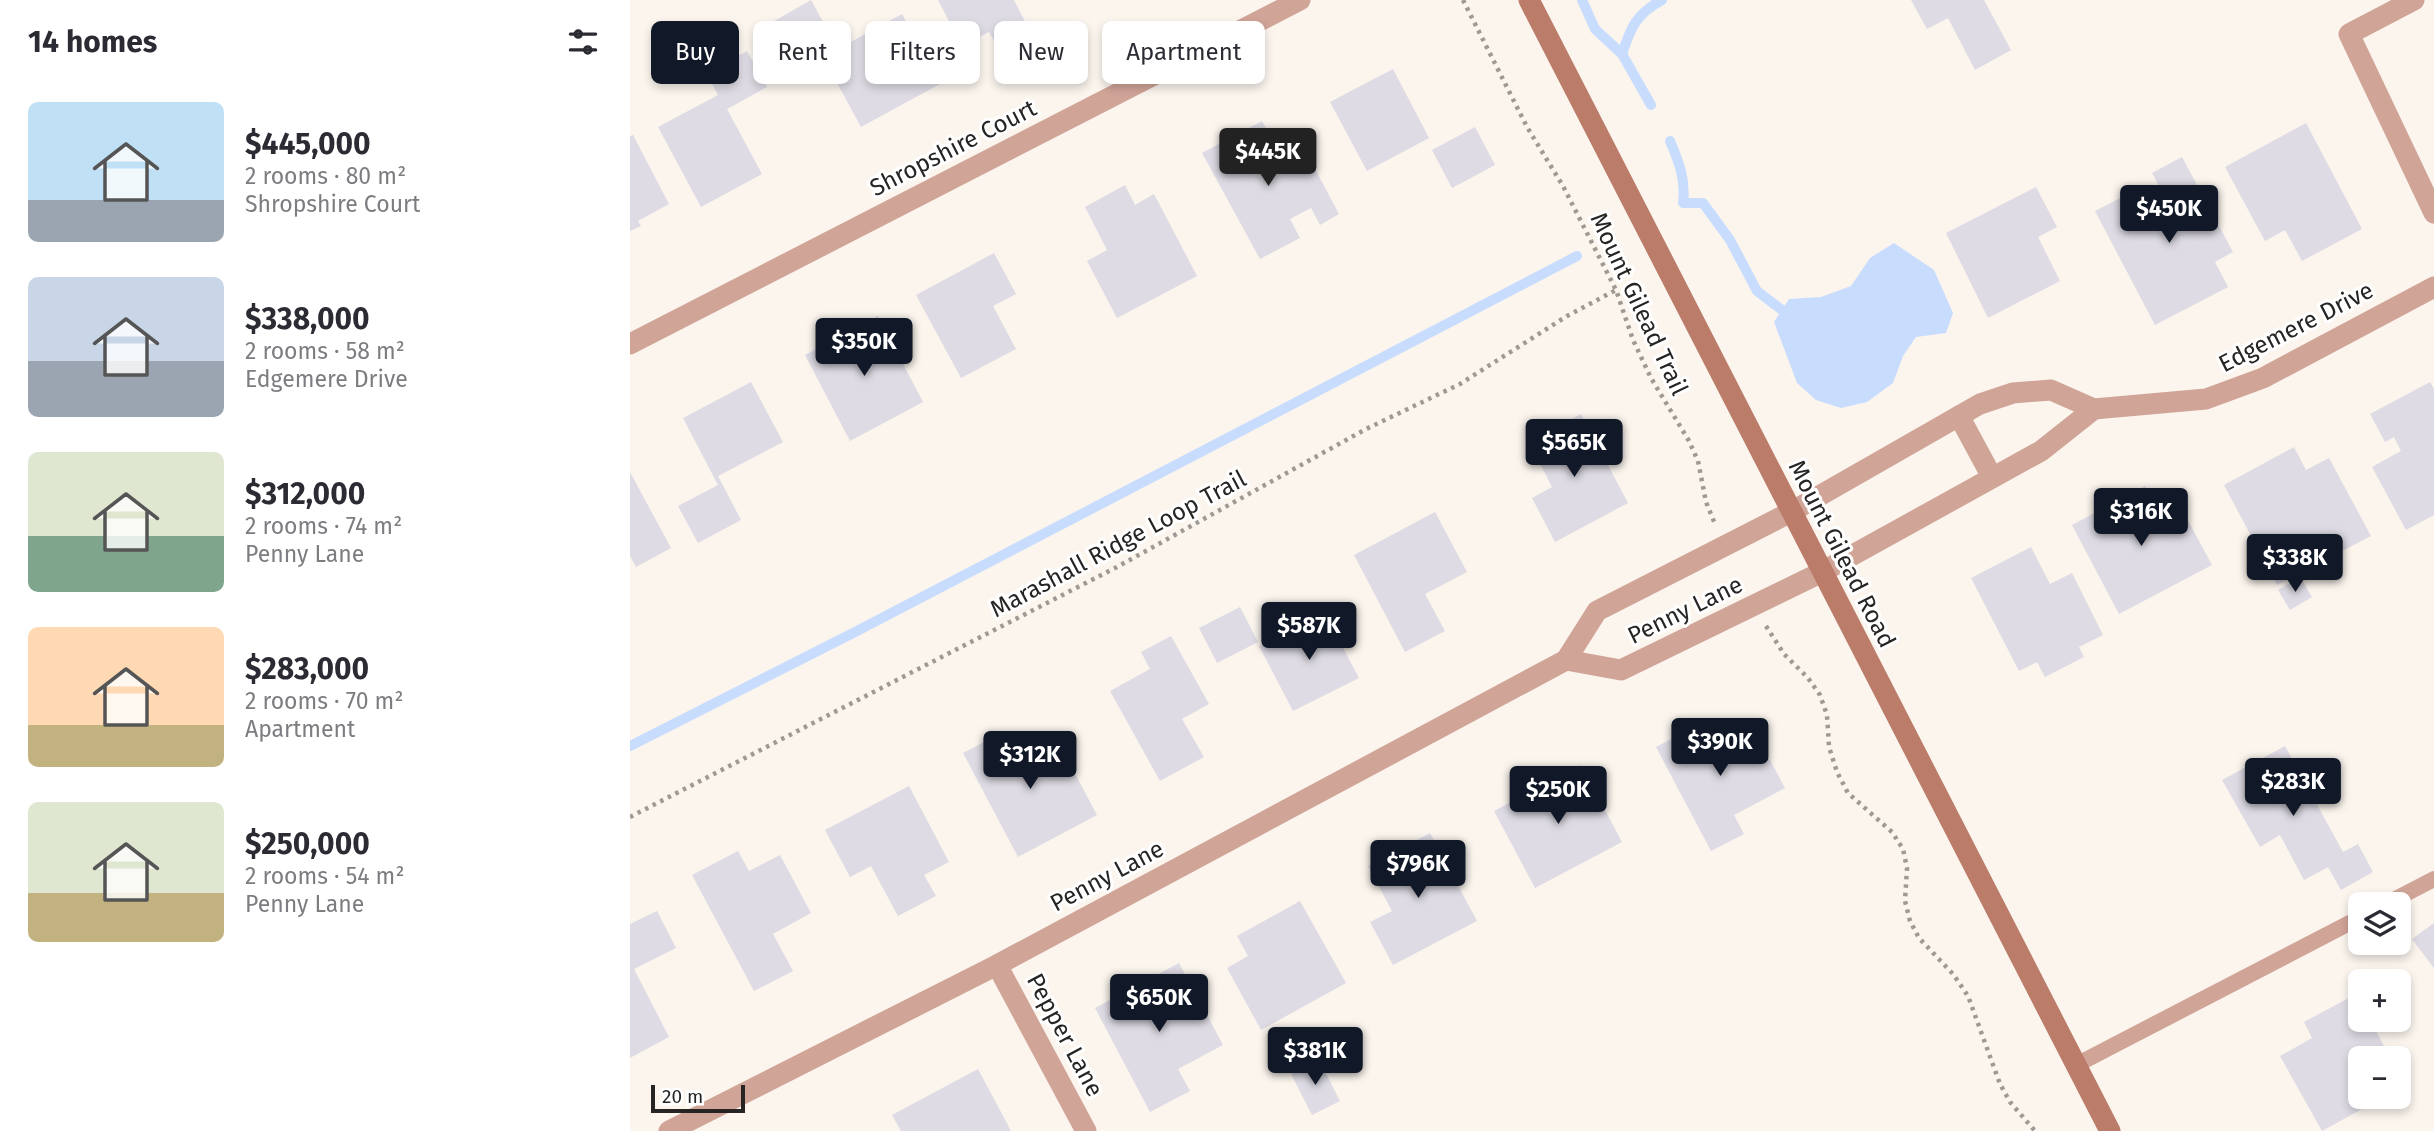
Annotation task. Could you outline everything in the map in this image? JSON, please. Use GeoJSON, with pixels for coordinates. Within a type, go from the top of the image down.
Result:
{"type":"FeatureCollection","features":[{"type":"Feature","properties":{"kind":"street","name":"Shropshire Court"},"geometry":{"type":"LineString","coordinates":[[630,344],[1300,0]]}},
{"type":"Feature","properties":{"kind":"street","name":"Mount Gilead Road"},"geometry":{"type":"LineString","coordinates":[[1529,0],[2110,1131]]}},
{"type":"Feature","properties":{"kind":"street"},"geometry":{"type":"LineString","coordinates":[[2414,0],[2349,34],[2434,213]]}},
{"type":"Feature","properties":{"kind":"street","name":"Edgemere Drive"},"geometry":{"type":"LineString","coordinates":[[1791,512],[1980,404],[2013,393],[2051,390],[2094,409],[2206,399],[2263,378],[2434,286]]}},
{"type":"Feature","properties":{"kind":"street"},"geometry":{"type":"LineString","coordinates":[[1822,572],[2041,451],[2094,409]]}},
{"type":"Feature","properties":{"kind":"street"},"geometry":{"type":"LineString","coordinates":[[1959,416],[1992,477]]}},
{"type":"Feature","properties":{"kind":"street","name":"Penny Lane"},"geometry":{"type":"LineString","coordinates":[[669,1131],[997,965],[1566,660],[1597,611],[1791,512]]}},
{"type":"Feature","properties":{"kind":"street","name":"Penny Lane"},"geometry":{"type":"LineString","coordinates":[[1566,660],[1621,670],[1822,572]]}},
{"type":"Feature","properties":{"kind":"street","name":"Pepper Lane"},"geometry":{"type":"LineString","coordinates":[[997,965],[1086,1131]]}},
{"type":"Feature","properties":{"kind":"lane"},"geometry":{"type":"LineString","coordinates":[[2409,892],[2434,879]]}},
{"type":"Feature","properties":{"kind":"lane"},"geometry":{"type":"LineString","coordinates":[[2076,1065],[2348,924]]}},
{"type":"Feature","properties":{"kind":"path","name":"Mount Gilead Trail"},"geometry":{"type":"LineString","coordinates":[[1463,0],[1527,127],[1563,186],[1616,290],[1633,340],[1698,461],[1706,502],[1725,546]]}},
{"type":"Feature","properties":{"kind":"path","name":"Marashall Ridge Loop Trail"},"geometry":{"type":"LineString","coordinates":[[630,817],[1117,567],[1366,429],[1460,384],[1567,316],[1616,290]]}},
{"type":"Feature","properties":{"kind":"path"},"geometry":{"type":"LineString","coordinates":[[1755,605],[1784,654],[1808,678],[1820,695],[1827,715],[1829,747],[1837,772],[1848,793],[1892,832],[1903,849],[1907,868],[1905,901],[1910,921],[1919,939],[1953,974],[1968,996],[2000,1084],[2010,1101],[2035,1131]]}},
{"type":"Feature","properties":{"kind":"water"},"geometry":{"type":"Polygon","coordinates":[[[1894,243],[1934,270],[1953,313],[1946,333],[1916,337],[1903,356],[1893,383],[1867,402],[1841,408],[1816,400],[1797,383],[1774,322],[1789,299],[1821,297],[1851,286],[1870,258],[1894,243]]]}},
{"type":"Feature","properties":{"kind":"building"},"geometry":{"type":"Polygon","coordinates":[[[811,0],[823,21],[774,21],[811,0]]]}},
{"type":"Feature","properties":{"kind":"building"},"geometry":{"type":"Polygon","coordinates":[[[938,0],[1014,0],[1025,21],[994,21],[994,41],[989,32],[980,37],[980,21],[949,21],[938,0]]]}},
{"type":"Feature","properties":{"kind":"building"},"geometry":{"type":"Polygon","coordinates":[[[1911,0],[1984,0],[2011,50],[1975,70],[1948,18],[1927,29],[1911,0]]]}},
{"type":"Feature","properties":{"kind":"building"},"geometry":{"type":"Polygon","coordinates":[[[902,14],[906,21],[889,21],[902,14]]]}},
{"type":"Feature","properties":{"kind":"building"},"geometry":{"type":"Polygon","coordinates":[[[865,34],[865,84],[940,84],[861,127],[838,84],[851,84],[851,42],[865,34]]]}},
{"type":"Feature","properties":{"kind":"building"},"geometry":{"type":"Polygon","coordinates":[[[747,51],[753,62],[753,84],[765,84],[767,87],[727,109],[762,174],[701,207],[658,127],[718,95],[712,84],[739,84],[739,55],[747,51]]]}},
{"type":"Feature","properties":{"kind":"building"},"geometry":{"type":"Polygon","coordinates":[[[1393,69],[1429,138],[1367,171],[1330,102],[1393,69]]]}},
{"type":"Feature","properties":{"kind":"building"},"geometry":{"type":"Polygon","coordinates":[[[1262,121],[1284,161],[1305,150],[1339,214],[1320,225],[1311,208],[1290,219],[1300,238],[1260,259],[1202,153],[1262,121]]]}},
{"type":"Feature","properties":{"kind":"building"},"geometry":{"type":"Polygon","coordinates":[[[2306,123],[2362,229],[2302,261],[2285,230],[2265,241],[2225,167],[2306,123]]]}},
{"type":"Feature","properties":{"kind":"building"},"geometry":{"type":"Polygon","coordinates":[[[1475,127],[1495,165],[1452,188],[1432,150],[1475,127]]]}},
{"type":"Feature","properties":{"kind":"building"},"geometry":{"type":"Polygon","coordinates":[[[633,135],[669,204],[638,221],[641,226],[630,231],[630,136],[633,135]]]}},
{"type":"Feature","properties":{"kind":"building"},"geometry":{"type":"Polygon","coordinates":[[[2182,157],[2233,252],[2215,262],[2228,287],[2155,325],[2095,211],[2124,196],[2135,216],[2167,200],[2152,173],[2182,157]]]}},
{"type":"Feature","properties":{"kind":"building"},"geometry":{"type":"Polygon","coordinates":[[[1125,185],[1135,205],[1154,194],[1197,276],[1117,318],[1087,261],[1107,250],[1085,207],[1125,185]]]}},
{"type":"Feature","properties":{"kind":"building"},"geometry":{"type":"Polygon","coordinates":[[[2036,187],[2057,227],[2038,237],[2060,281],[1988,318],[1946,233],[2036,187]]]}},
{"type":"Feature","properties":{"kind":"building"},"geometry":{"type":"Polygon","coordinates":[[[994,253],[1016,294],[993,306],[1016,349],[961,378],[916,295],[994,253]]]}},
{"type":"Feature","properties":{"kind":"building"},"geometry":{"type":"Polygon","coordinates":[[[878,316],[923,402],[850,441],[805,355],[878,316]]]}},
{"type":"Feature","properties":{"kind":"building"},"geometry":{"type":"Polygon","coordinates":[[[751,382],[783,442],[718,476],[741,520],[698,543],[678,506],[718,485],[683,418],[751,382]]]}},
{"type":"Feature","properties":{"kind":"building"},"geometry":{"type":"Polygon","coordinates":[[[2430,382],[2434,389],[2434,515],[2406,530],[2372,467],[2401,451],[2394,437],[2385,442],[2370,414],[2430,382]]]}},
{"type":"Feature","properties":{"kind":"building"},"geometry":{"type":"Polygon","coordinates":[[[1581,414],[1628,503],[1555,542],[1532,498],[1552,487],[1529,442],[1581,414]]]}},
{"type":"Feature","properties":{"kind":"building"},"geometry":{"type":"Polygon","coordinates":[[[2294,447],[2306,470],[2329,458],[2371,536],[2277,585],[2224,485],[2294,447]]]}},
{"type":"Feature","properties":{"kind":"building"},"geometry":{"type":"Polygon","coordinates":[[[630,472],[671,548],[636,567],[630,556],[630,472]]]}},
{"type":"Feature","properties":{"kind":"building"},"geometry":{"type":"Polygon","coordinates":[[[2145,486],[2159,512],[2178,502],[2212,565],[2119,614],[2072,525],[2145,486]]]}},
{"type":"Feature","properties":{"kind":"building"},"geometry":{"type":"Polygon","coordinates":[[[1435,512],[1467,572],[1425,594],[1445,631],[1405,652],[1354,555],[1435,512]]]}},
{"type":"Feature","properties":{"kind":"building"},"geometry":{"type":"Polygon","coordinates":[[[2031,547],[2050,584],[2072,573],[2103,635],[2079,647],[2084,657],[2045,677],[2037,662],[2019,671],[1971,578],[2031,547]]]}},
{"type":"Feature","properties":{"kind":"building"},"geometry":{"type":"Polygon","coordinates":[[[2300,577],[2312,597],[2290,610],[2278,590],[2300,577]]]}},
{"type":"Feature","properties":{"kind":"building"},"geometry":{"type":"Polygon","coordinates":[[[1240,607],[1258,642],[1217,663],[1199,628],[1240,607]]]}},
{"type":"Feature","properties":{"kind":"building"},"geometry":{"type":"Polygon","coordinates":[[[1324,612],[1359,678],[1293,711],[1259,646],[1324,612]]]}},
{"type":"Feature","properties":{"kind":"building"},"geometry":{"type":"Polygon","coordinates":[[[1171,636],[1209,704],[1182,719],[1204,757],[1160,781],[1110,691],[1150,669],[1141,652],[1171,636]]]}},
{"type":"Feature","properties":{"kind":"building"},"geometry":{"type":"Polygon","coordinates":[[[1749,721],[1785,788],[1734,815],[1744,834],[1711,851],[1656,747],[1699,725],[1708,743],[1749,721]]]}},
{"type":"Feature","properties":{"kind":"building"},"geometry":{"type":"Polygon","coordinates":[[[1001,733],[1012,756],[1054,734],[1097,815],[1018,857],[963,753],[1001,733]]]}},
{"type":"Feature","properties":{"kind":"building"},"geometry":{"type":"Polygon","coordinates":[[[2285,746],[2343,852],[2358,844],[2373,872],[2341,890],[2328,867],[2304,880],[2280,835],[2260,847],[2222,780],[2285,746]]]}},
{"type":"Feature","properties":{"kind":"building"},"geometry":{"type":"Polygon","coordinates":[[[1581,765],[1622,842],[1535,888],[1494,811],[1581,765]]]}},
{"type":"Feature","properties":{"kind":"building"},"geometry":{"type":"Polygon","coordinates":[[[909,786],[949,862],[924,875],[936,896],[898,916],[871,866],[850,877],[825,830],[909,786]]]}},
{"type":"Feature","properties":{"kind":"building"},"geometry":{"type":"Polygon","coordinates":[[[1430,833],[1477,921],[1393,965],[1370,922],[1392,911],[1368,866],[1430,833]]]}},
{"type":"Feature","properties":{"kind":"building"},"geometry":{"type":"Polygon","coordinates":[[[738,851],[749,871],[780,855],[811,913],[773,934],[793,971],[754,991],[692,875],[738,851]]]}},
{"type":"Feature","properties":{"kind":"building"},"geometry":{"type":"Polygon","coordinates":[[[1300,901],[1346,983],[1261,1030],[1227,968],[1248,956],[1237,936],[1300,901]]]}},
{"type":"Feature","properties":{"kind":"building"},"geometry":{"type":"Polygon","coordinates":[[[657,911],[676,948],[634,969],[669,1037],[630,1058],[630,924],[657,911]]]}},
{"type":"Feature","properties":{"kind":"building"},"geometry":{"type":"Polygon","coordinates":[[[2434,923],[2434,968],[2412,939],[2434,923]]]}},
{"type":"Feature","properties":{"kind":"building"},"geometry":{"type":"Polygon","coordinates":[[[1179,963],[1223,1045],[1178,1069],[1190,1091],[1150,1112],[1095,1008],[1179,963]]]}},
{"type":"Feature","properties":{"kind":"building"},"geometry":{"type":"Polygon","coordinates":[[[2348,998],[2348,1032],[2376,1032],[2384,1046],[2348,1046],[2348,1109],[2362,1109],[2322,1131],[2280,1056],[2312,1038],[2304,1022],[2348,998]]]}},
{"type":"Feature","properties":{"kind":"building"},"geometry":{"type":"Polygon","coordinates":[[[1319,1060],[1340,1101],[1312,1115],[1291,1074],[1319,1060]]]}},
{"type":"Feature","properties":{"kind":"building"},"geometry":{"type":"Polygon","coordinates":[[[978,1069],[1011,1131],[901,1131],[892,1115],[978,1069]]]}},
{"type":"Feature","properties":{"kind":"waterway"},"geometry":{"type":"LineString","coordinates":[[1582,0],[1595,29],[1622,54],[1651,105]]}},
{"type":"Feature","properties":{"kind":"waterway"},"geometry":{"type":"LineString","coordinates":[[1622,54],[1628,36],[1640,16],[1662,0]]}},
{"type":"Feature","properties":{"kind":"waterway"},"geometry":{"type":"LineString","coordinates":[[1670,141],[1681,171],[1683,203],[1703,203],[1730,240],[1757,291],[1782,310]]}},
{"type":"Feature","properties":{"kind":"waterway"},"geometry":{"type":"LineString","coordinates":[[630,746],[855,632],[1577,256]]}}]}
